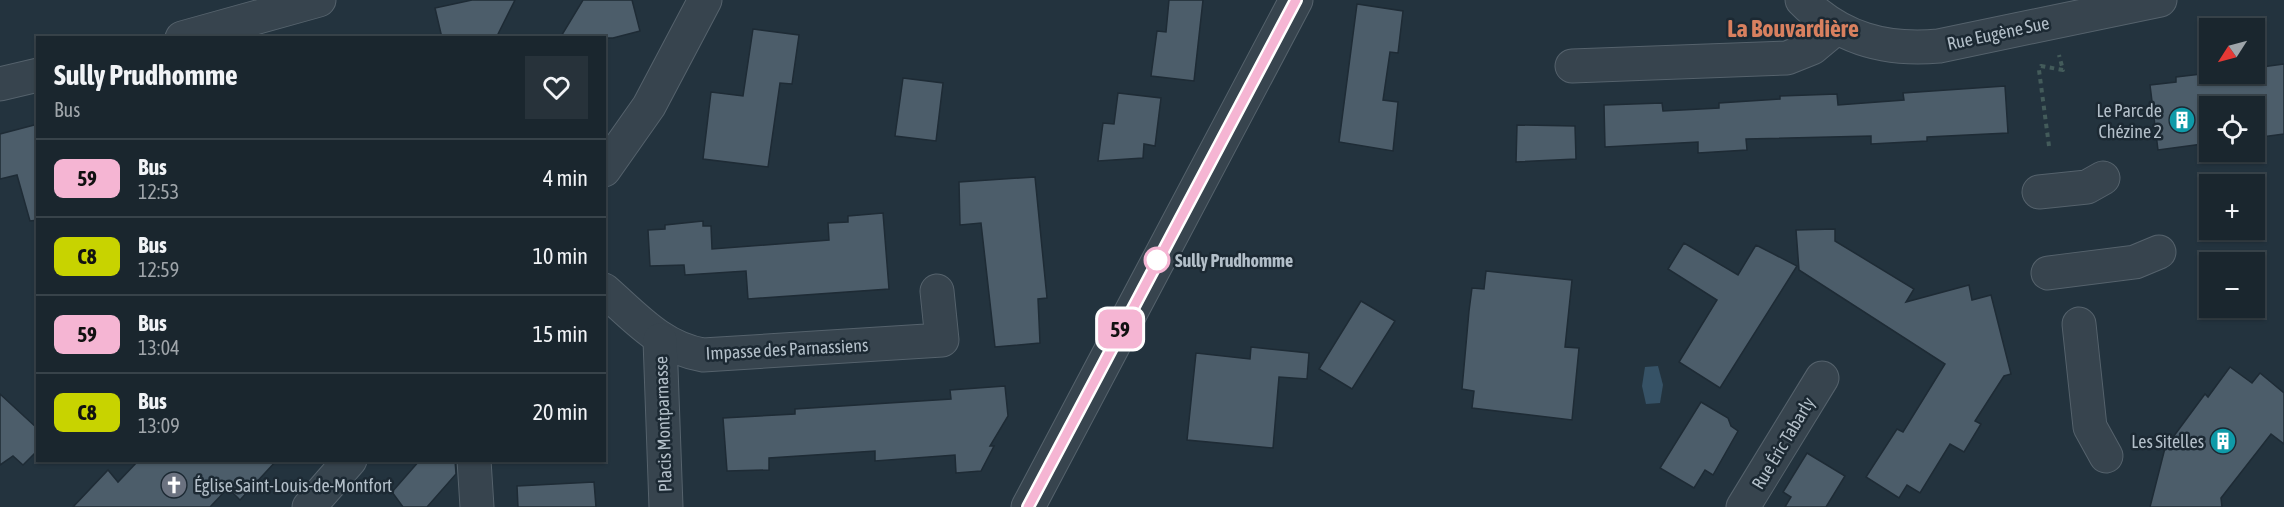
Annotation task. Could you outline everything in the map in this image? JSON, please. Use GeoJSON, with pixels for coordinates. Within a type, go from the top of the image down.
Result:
{"type":"FeatureCollection","features":[{"type":"Feature","properties":{"kind":"street"},"geometry":{"type":"LineString","coordinates":[[189,36],[319,0]]}},
{"type":"Feature","properties":{"kind":"street"},"geometry":{"type":"LineString","coordinates":[[606,167],[649,106],[705,0]]}},
{"type":"Feature","properties":{"kind":"street"},"geometry":{"type":"LineString","coordinates":[[1028,507],[1296,0]]}},
{"type":"Feature","properties":{"kind":"street","name":"Rue Eugène Sue"},"geometry":{"type":"LineString","coordinates":[[1802,0],[1836,28],[1877,44],[1916,48],[2160,0]]}},
{"type":"Feature","properties":{"kind":"street"},"geometry":{"type":"LineString","coordinates":[[1572,66],[1787,58],[1812,48],[1836,28]]}},
{"type":"Feature","properties":{"kind":"street"},"geometry":{"type":"LineString","coordinates":[[0,84],[36,75]]}},
{"type":"Feature","properties":{"kind":"street"},"geometry":{"type":"LineString","coordinates":[[2039,192],[2087,186],[2103,178]]}},
{"type":"Feature","properties":{"kind":"street"},"geometry":{"type":"LineString","coordinates":[[2048,273],[2136,262],[2159,252]]}},
{"type":"Feature","properties":{"kind":"street","name":"Impasse des Parnassiens"},"geometry":{"type":"LineString","coordinates":[[606,292],[660,340],[683,352],[703,355],[942,340],[937,291]]}},
{"type":"Feature","properties":{"kind":"street"},"geometry":{"type":"LineString","coordinates":[[2079,324],[2090,427],[2106,456]]}},
{"type":"Feature","properties":{"kind":"street","name":"Placis Montparnasse"},"geometry":{"type":"LineString","coordinates":[[660,340],[666,507]]}},
{"type":"Feature","properties":{"kind":"street","name":"Rue Éric Tabarly"},"geometry":{"type":"LineString","coordinates":[[1743,507],[1822,378]]}},
{"type":"Feature","properties":{"kind":"street"},"geometry":{"type":"LineString","coordinates":[[309,507],[348,462]]}},
{"type":"Feature","properties":{"kind":"street"},"geometry":{"type":"LineString","coordinates":[[474,462],[477,507]]}},
{"type":"Feature","properties":{"kind":"path"},"geometry":{"type":"LineString","coordinates":[[2049,146],[2040,93],[2039,70],[2041,66],[2063,70],[2061,58],[2052,48]]}},
{"type":"Feature","properties":{"kind":"water"},"geometry":{"type":"Polygon","coordinates":[[[1658,366],[1663,385],[1660,403],[1646,404],[1642,386],[1645,367],[1658,366]]]}},
{"type":"Feature","properties":{"kind":"building"},"geometry":{"type":"Polygon","coordinates":[[[472,0],[515,0],[497,36],[442,36],[435,8],[472,0]]]}},
{"type":"Feature","properties":{"kind":"building"},"geometry":{"type":"Polygon","coordinates":[[[583,0],[632,0],[640,31],[613,38],[561,36],[583,0]]]}},
{"type":"Feature","properties":{"kind":"building"},"geometry":{"type":"Polygon","coordinates":[[[1169,0],[1203,0],[1194,81],[1151,76],[1157,31],[1166,32],[1169,0]]]}},
{"type":"Feature","properties":{"kind":"building"},"geometry":{"type":"Polygon","coordinates":[[[1357,4],[1403,11],[1398,53],[1390,52],[1383,100],[1398,102],[1393,151],[1339,142],[1357,4]]]}},
{"type":"Feature","properties":{"kind":"building"},"geometry":{"type":"Polygon","coordinates":[[[753,29],[799,35],[792,84],[780,83],[768,167],[703,159],[711,92],[743,96],[753,29]]]}},
{"type":"Feature","properties":{"kind":"building","name":"Le Parc de Chézine 2"},"geometry":{"type":"Polygon","coordinates":[[[2284,64],[2284,134],[2265,137],[2265,96],[2199,96],[2199,144],[2158,150],[2150,85],[2176,82],[2176,77],[2199,74],[2199,84],[2265,84],[2265,67],[2284,64]]]}},
{"type":"Feature","properties":{"kind":"building"},"geometry":{"type":"Polygon","coordinates":[[[903,78],[943,83],[936,141],[895,136],[903,78]]]}},
{"type":"Feature","properties":{"kind":"building"},"geometry":{"type":"Polygon","coordinates":[[[2005,86],[2008,133],[1927,137],[1927,141],[1871,144],[1871,136],[1746,139],[1747,150],[1698,153],[1698,142],[1605,147],[1604,105],[1662,103],[1663,111],[1719,108],[1719,103],[1780,99],[1780,96],[1837,94],[1838,105],[1904,100],[1903,93],[2005,86]]]}},
{"type":"Feature","properties":{"kind":"building"},"geometry":{"type":"Polygon","coordinates":[[[1118,93],[1161,98],[1155,146],[1144,144],[1143,158],[1098,161],[1103,123],[1114,124],[1118,93]]]}},
{"type":"Feature","properties":{"kind":"building"},"geometry":{"type":"Polygon","coordinates":[[[36,125],[36,220],[30,221],[17,175],[0,179],[0,134],[36,125]]]}},
{"type":"Feature","properties":{"kind":"building"},"geometry":{"type":"Polygon","coordinates":[[[1517,125],[1575,126],[1576,159],[1516,162],[1517,125]]]}},
{"type":"Feature","properties":{"kind":"building"},"geometry":{"type":"Polygon","coordinates":[[[1035,177],[1047,298],[1038,299],[1040,343],[995,347],[981,223],[960,225],[959,182],[1035,177]]]}},
{"type":"Feature","properties":{"kind":"building"},"geometry":{"type":"Polygon","coordinates":[[[883,213],[889,289],[748,299],[746,271],[685,275],[684,265],[650,266],[648,230],[665,229],[665,225],[703,221],[703,226],[711,226],[712,249],[829,240],[828,223],[848,222],[848,216],[883,213]]]}},
{"type":"Feature","properties":{"kind":"building"},"geometry":{"type":"Polygon","coordinates":[[[1835,229],[1835,241],[1914,289],[1906,302],[1969,285],[1972,300],[1991,295],[2011,374],[2004,376],[1975,421],[1981,424],[1964,452],[1950,444],[1920,493],[1907,485],[1899,498],[1866,477],[1897,429],[1903,432],[1945,364],[1799,270],[1796,230],[1835,229]]]}},
{"type":"Feature","properties":{"kind":"building"},"geometry":{"type":"Polygon","coordinates":[[[1684,243],[1738,275],[1756,245],[1797,266],[1720,388],[1679,362],[1717,300],[1668,269],[1684,243]]]}},
{"type":"Feature","properties":{"kind":"building"},"geometry":{"type":"Polygon","coordinates":[[[1486,271],[1572,280],[1565,347],[1579,348],[1572,420],[1472,408],[1474,391],[1462,389],[1469,311],[1472,288],[1484,289],[1486,271]]]}},
{"type":"Feature","properties":{"kind":"building"},"geometry":{"type":"Polygon","coordinates":[[[1361,301],[1395,321],[1352,389],[1319,369],[1361,301]]]}},
{"type":"Feature","properties":{"kind":"building"},"geometry":{"type":"Polygon","coordinates":[[[1251,347],[1309,353],[1307,379],[1279,377],[1273,448],[1187,440],[1196,353],[1250,359],[1251,347]]]}},
{"type":"Feature","properties":{"kind":"building","name":"Les Sitelles"},"geometry":{"type":"Polygon","coordinates":[[[2230,367],[2252,383],[2260,373],[2284,393],[2284,444],[2271,434],[2221,498],[2222,507],[2150,507],[2165,448],[2205,394],[2208,397],[2230,367]]]}},
{"type":"Feature","properties":{"kind":"building"},"geometry":{"type":"Polygon","coordinates":[[[1005,386],[1008,416],[990,446],[994,446],[981,471],[956,473],[955,455],[875,461],[875,451],[769,458],[769,470],[727,471],[723,418],[795,414],[795,409],[951,399],[950,390],[1005,386]]]}},
{"type":"Feature","properties":{"kind":"building"},"geometry":{"type":"Polygon","coordinates":[[[0,394],[36,427],[36,452],[23,465],[13,456],[0,465],[0,394]]]}},
{"type":"Feature","properties":{"kind":"building"},"geometry":{"type":"Polygon","coordinates":[[[1701,402],[1728,418],[1731,426],[1738,431],[1713,475],[1705,470],[1694,488],[1660,468],[1701,402]]]}},
{"type":"Feature","properties":{"kind":"building"},"geometry":{"type":"Polygon","coordinates":[[[1807,453],[1845,476],[1826,507],[1785,507],[1791,497],[1783,492],[1807,453]]]}},
{"type":"Feature","properties":{"kind":"building","name":"Église Saint-Louis-de-Montfort"},"geometry":{"type":"Polygon","coordinates":[[[137,462],[275,462],[240,500],[228,488],[210,507],[73,507],[108,470],[118,482],[137,462]]]}},
{"type":"Feature","properties":{"kind":"building"},"geometry":{"type":"Polygon","coordinates":[[[418,462],[455,462],[456,474],[427,507],[403,507],[392,492],[418,462]]]}},
{"type":"Feature","properties":{"kind":"building"},"geometry":{"type":"Polygon","coordinates":[[[594,482],[596,507],[518,507],[517,486],[594,482]]]}},
{"type":"Feature","properties":{"kind":"bus line","name":"59"},"geometry":{"type":"LineString","coordinates":[[1028,507],[1296,0]]}},
{"type":"Feature","properties":{"kind":"place","name":"Le Parc de Chézine 2"},"geometry":{"type":"Point","coordinates":[2182,120]}},
{"type":"Feature","properties":{"kind":"place","name":"Sully Prudhomme"},"geometry":{"type":"Point","coordinates":[1157,260]}},
{"type":"Feature","properties":{"kind":"place","name":"Les Sitelles"},"geometry":{"type":"Point","coordinates":[2223,441]}},
{"type":"Feature","properties":{"kind":"place","name":"Église Saint-Louis-de-Montfort"},"geometry":{"type":"Point","coordinates":[174,485]}},
{"type":"Feature","properties":{"kind":"district","name":"La Bouvardière"},"geometry":{"type":"Point","coordinates":[1793,28]}}]}
